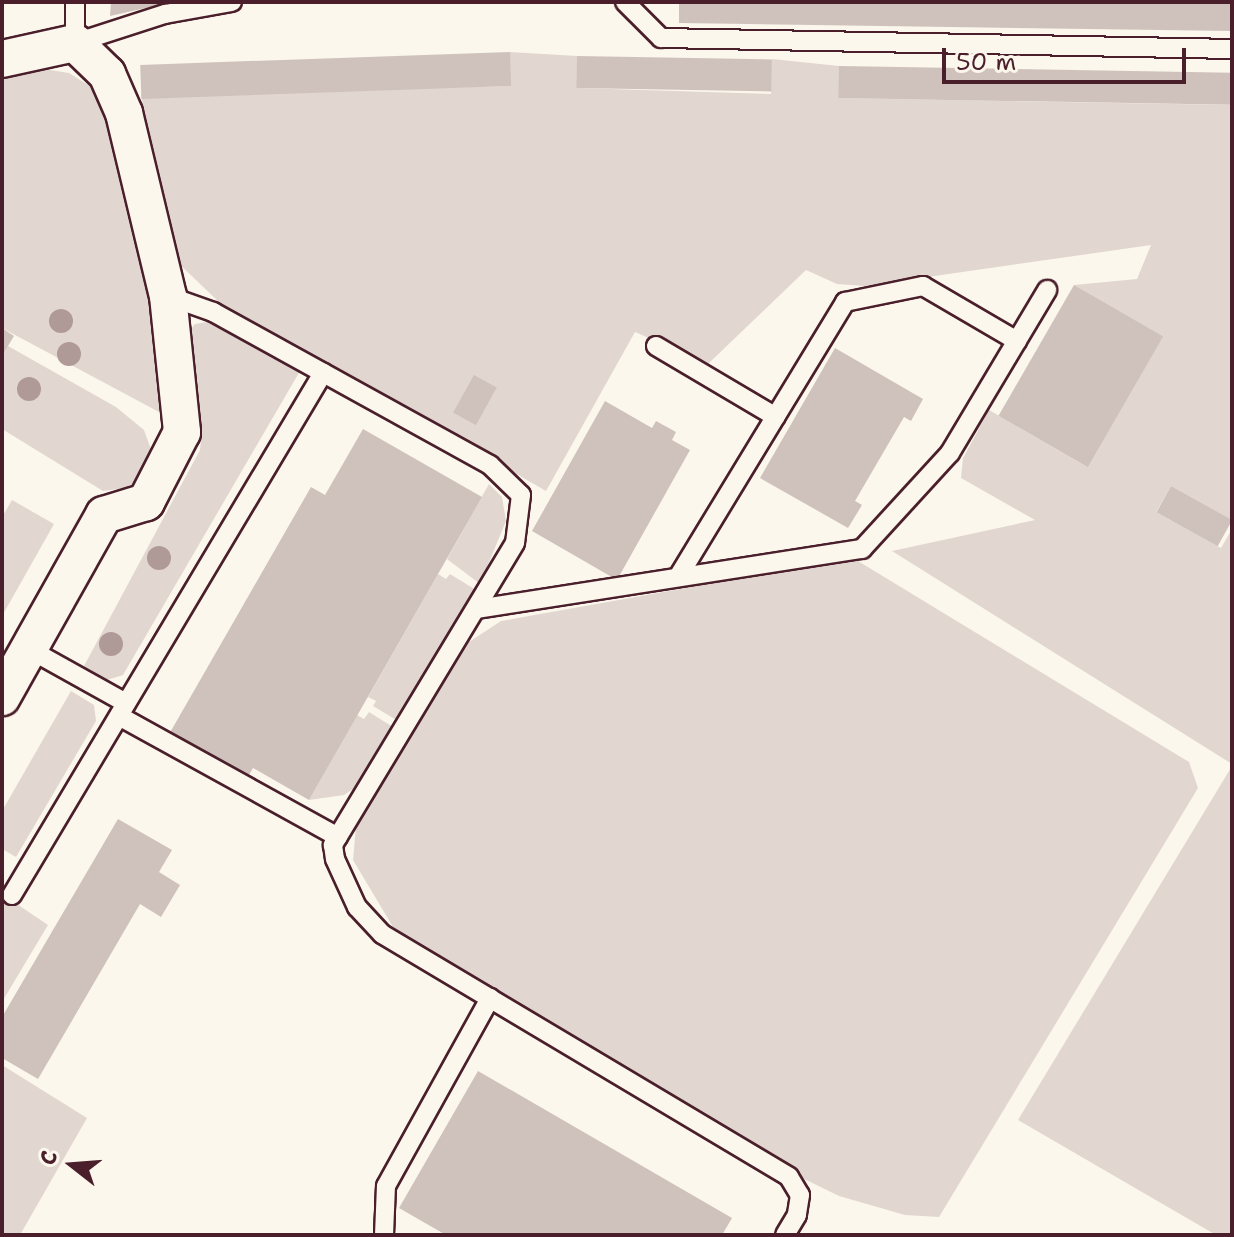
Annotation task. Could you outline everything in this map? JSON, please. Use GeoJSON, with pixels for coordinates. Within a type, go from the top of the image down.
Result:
{"type":"FeatureCollection","features":[{"type":"Feature","properties":{"kind":"street"},"geometry":{"type":"LineString","coordinates":[[2,59],[75,43],[107,74],[124,113],[168,296],[182,432],[146,502],[104,515],[2,697]]}},
{"type":"Feature","properties":{"kind":"lane"},"geometry":{"type":"LineString","coordinates":[[75,2],[75,43],[199,5],[232,2]]}},
{"type":"Feature","properties":{"kind":"lane"},"geometry":{"type":"LineString","coordinates":[[625,2],[661,38],[1232,49]]}},
{"type":"Feature","properties":{"kind":"lane"},"geometry":{"type":"LineString","coordinates":[[678,577],[845,302],[923,286],[1017,341]]}},
{"type":"Feature","properties":{"kind":"lane"},"geometry":{"type":"LineString","coordinates":[[477,609],[862,549],[950,453],[1047,290]]}},
{"type":"Feature","properties":{"kind":"lane"},"geometry":{"type":"LineString","coordinates":[[168,296],[213,312],[490,465],[521,495],[515,543],[338,837],[335,859],[357,907],[382,934],[789,1177],[800,1195],[797,1215],[785,1235]]}},
{"type":"Feature","properties":{"kind":"lane"},"geometry":{"type":"LineString","coordinates":[[656,346],[776,417]]}},
{"type":"Feature","properties":{"kind":"lane"},"geometry":{"type":"LineString","coordinates":[[12,895],[323,373]]}},
{"type":"Feature","properties":{"kind":"lane"},"geometry":{"type":"LineString","coordinates":[[29,649],[122,710],[338,837]]}},
{"type":"Feature","properties":{"kind":"lane"},"geometry":{"type":"LineString","coordinates":[[384,1235],[386,1186],[490,998]]}},
{"type":"Feature","properties":{"kind":"shaded area"},"geometry":{"type":"Polygon","coordinates":[[[510,52],[577,56],[578,88],[771,94],[772,59],[839,66],[839,98],[1232,105],[1232,520],[1171,486],[1156,512],[1221,548],[1232,529],[1232,764],[892,551],[1035,520],[961,478],[963,458],[989,410],[1087,467],[1162,338],[1074,285],[1137,279],[1151,245],[865,286],[837,284],[806,270],[708,364],[635,332],[546,491],[220,303],[174,259],[141,95],[510,86],[510,52]]]}},
{"type":"Feature","properties":{"kind":"shaded area"},"geometry":{"type":"Polygon","coordinates":[[[38,68],[69,73],[88,85],[103,103],[114,129],[164,362],[159,412],[2,328],[2,77],[38,68]]]}},
{"type":"Feature","properties":{"kind":"shaded area"},"geometry":{"type":"Polygon","coordinates":[[[207,322],[300,371],[123,675],[107,680],[84,666],[200,450],[202,428],[188,333],[195,324],[207,322]]]}},
{"type":"Feature","properties":{"kind":"shaded area"},"geometry":{"type":"Polygon","coordinates":[[[8,346],[116,407],[144,430],[153,455],[141,478],[125,488],[103,491],[2,429],[2,356],[8,346]]]}},
{"type":"Feature","properties":{"kind":"shaded area"},"geometry":{"type":"Polygon","coordinates":[[[489,484],[502,497],[506,521],[480,584],[447,559],[489,484]]]}},
{"type":"Feature","properties":{"kind":"shaded area"},"geometry":{"type":"Polygon","coordinates":[[[12,500],[54,524],[2,616],[2,517],[12,500]]]}},
{"type":"Feature","properties":{"kind":"shaded area"},"geometry":{"type":"Polygon","coordinates":[[[853,558],[1189,762],[1198,788],[939,1217],[905,1215],[839,1196],[784,1169],[565,1037],[393,927],[353,860],[356,826],[440,678],[469,642],[501,621],[853,558]]]}},
{"type":"Feature","properties":{"kind":"shaded area"},"geometry":{"type":"Polygon","coordinates":[[[438,574],[446,579],[450,574],[476,590],[398,721],[373,706],[376,701],[368,697],[438,574]]]}},
{"type":"Feature","properties":{"kind":"shaded area"},"geometry":{"type":"Polygon","coordinates":[[[71,691],[94,705],[96,721],[16,857],[2,849],[2,811],[71,691]]]}},
{"type":"Feature","properties":{"kind":"shaded area"},"geometry":{"type":"Polygon","coordinates":[[[369,712],[393,727],[359,785],[344,795],[309,800],[357,715],[364,719],[369,712]]]}},
{"type":"Feature","properties":{"kind":"shaded area"},"geometry":{"type":"Polygon","coordinates":[[[1232,766],[1232,1235],[1216,1235],[1018,1120],[1232,766]]]}},
{"type":"Feature","properties":{"kind":"shaded area"},"geometry":{"type":"Polygon","coordinates":[[[2,894],[48,925],[2,1002],[2,894]]]}},
{"type":"Feature","properties":{"kind":"shaded area"},"geometry":{"type":"Polygon","coordinates":[[[2,1065],[87,1118],[20,1235],[2,1235],[2,1065]]]}},
{"type":"Feature","properties":{"kind":"building"},"geometry":{"type":"Polygon","coordinates":[[[111,2],[159,2],[159,5],[110,16],[111,2]]]}},
{"type":"Feature","properties":{"kind":"building"},"geometry":{"type":"Polygon","coordinates":[[[679,2],[1232,2],[1232,31],[679,23],[679,2]]]}},
{"type":"Feature","properties":{"kind":"building"},"geometry":{"type":"Polygon","coordinates":[[[510,52],[511,86],[141,99],[140,65],[510,52]]]}},
{"type":"Feature","properties":{"kind":"building"},"geometry":{"type":"Polygon","coordinates":[[[577,56],[772,59],[771,91],[576,88],[577,56]]]}},
{"type":"Feature","properties":{"kind":"building"},"geometry":{"type":"Polygon","coordinates":[[[839,66],[1232,73],[1231,105],[838,98],[839,66]]]}},
{"type":"Feature","properties":{"kind":"building"},"geometry":{"type":"Polygon","coordinates":[[[1074,285],[1163,337],[1088,467],[998,416],[1074,285]]]}},
{"type":"Feature","properties":{"kind":"building"},"geometry":{"type":"Polygon","coordinates":[[[2,328],[14,336],[2,356],[2,328]]]}},
{"type":"Feature","properties":{"kind":"building"},"geometry":{"type":"Polygon","coordinates":[[[835,348],[923,399],[911,421],[904,417],[855,501],[862,505],[848,528],[760,478],[835,348]]]}},
{"type":"Feature","properties":{"kind":"building"},"geometry":{"type":"Polygon","coordinates":[[[474,375],[497,388],[476,425],[453,413],[474,375]]]}},
{"type":"Feature","properties":{"kind":"building"},"geometry":{"type":"Polygon","coordinates":[[[605,401],[652,428],[656,421],[676,432],[672,440],[690,450],[617,580],[532,531],[605,401]]]}},
{"type":"Feature","properties":{"kind":"building"},"geometry":{"type":"Polygon","coordinates":[[[363,429],[482,497],[309,800],[253,768],[242,787],[164,743],[311,487],[325,495],[363,429]]]}},
{"type":"Feature","properties":{"kind":"building"},"geometry":{"type":"Polygon","coordinates":[[[1171,486],[1232,520],[1218,546],[1156,512],[1171,486]]]}},
{"type":"Feature","properties":{"kind":"building"},"geometry":{"type":"Polygon","coordinates":[[[118,819],[172,850],[159,872],[180,885],[161,917],[140,904],[38,1079],[2,1058],[2,1017],[118,819]]]}},
{"type":"Feature","properties":{"kind":"building"},"geometry":{"type":"Polygon","coordinates":[[[478,1071],[732,1218],[722,1235],[446,1235],[399,1208],[478,1071]]]}}]}
